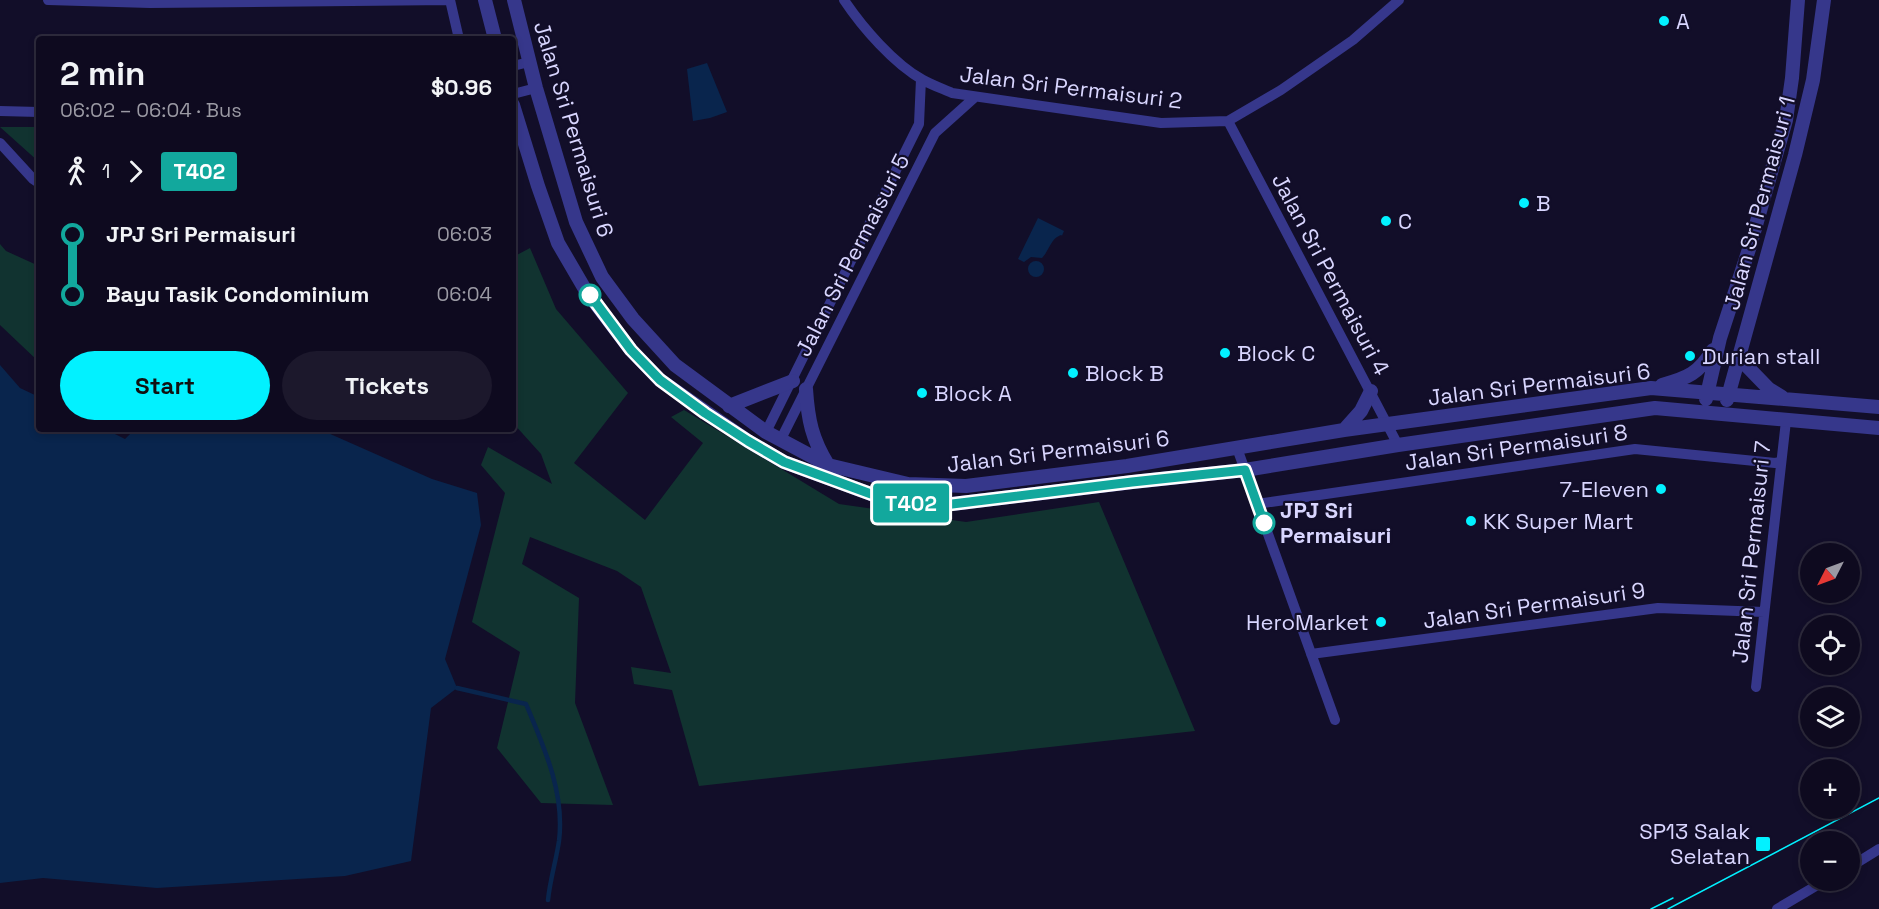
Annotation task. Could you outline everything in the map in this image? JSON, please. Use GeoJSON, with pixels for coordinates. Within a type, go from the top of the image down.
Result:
{"type":"FeatureCollection","features":[{"type":"Feature","properties":{"kind":"street"},"geometry":{"type":"LineString","coordinates":[[48,0],[150,3],[450,0],[458,36]]}},
{"type":"Feature","properties":{"kind":"street"},"geometry":{"type":"LineString","coordinates":[[485,0],[494,36]]}},
{"type":"Feature","properties":{"kind":"street","name":"Jalan Sri Permaisuri 6"},"geometry":{"type":"LineString","coordinates":[[514,0],[536,88],[576,222],[602,277],[633,319],[675,364],[772,439],[828,465],[908,484],[966,486],[1127,466],[1344,430],[1652,388],[1879,407]]}},
{"type":"Feature","properties":{"kind":"street","name":"Jalan Sri Permaisuri 2"},"geometry":{"type":"LineString","coordinates":[[844,0],[861,25],[904,67],[921,79],[952,93],[974,98],[1161,123],[1228,121],[1281,90],[1353,40],[1399,0]]}},
{"type":"Feature","properties":{"kind":"street","name":"Jalan Sri Permaisuri 1"},"geometry":{"type":"LineString","coordinates":[[1703,413],[1720,338],[1750,246],[1786,120],[1798,0]]}},
{"type":"Feature","properties":{"kind":"street","name":"Jalan Sri Permaisuri 1"},"geometry":{"type":"LineString","coordinates":[[1725,414],[1728,394],[1796,155],[1814,80],[1824,0]]}},
{"type":"Feature","properties":{"kind":"street"},"geometry":{"type":"LineString","coordinates":[[516,65],[529,62]]}},
{"type":"Feature","properties":{"kind":"street","name":"Jalan Sri Permaisuri 5"},"geometry":{"type":"LineString","coordinates":[[772,439],[793,381],[919,124],[921,79]]}},
{"type":"Feature","properties":{"kind":"street"},"geometry":{"type":"LineString","coordinates":[[516,93],[536,88]]}},
{"type":"Feature","properties":{"kind":"street","name":"Jalan Sri Permaisuri 5"},"geometry":{"type":"LineString","coordinates":[[772,439],[806,389],[935,133],[974,98]]}},
{"type":"Feature","properties":{"kind":"street"},"geometry":{"type":"LineString","coordinates":[[0,111],[36,112]]}},
{"type":"Feature","properties":{"kind":"street","name":"Jalan Sri Permaisuri 6"},"geometry":{"type":"LineString","coordinates":[[516,115],[558,243],[586,291],[631,350],[660,380],[748,441],[784,462],[871,494],[907,503],[944,505],[1245,470],[1398,445],[1655,408],[1879,428]]}},
{"type":"Feature","properties":{"kind":"street","name":"Jalan Sri Permaisuri 4"},"geometry":{"type":"LineString","coordinates":[[1228,121],[1398,445]]}},
{"type":"Feature","properties":{"kind":"street"},"geometry":{"type":"LineString","coordinates":[[0,143],[36,181]]}},
{"type":"Feature","properties":{"kind":"street"},"geometry":{"type":"LineString","coordinates":[[1652,388],[1685,379],[1694,373],[1704,364],[1720,338]]}},
{"type":"Feature","properties":{"kind":"street"},"geometry":{"type":"LineString","coordinates":[[1738,357],[1768,389],[1786,400]]}},
{"type":"Feature","properties":{"kind":"street"},"geometry":{"type":"LineString","coordinates":[[729,406],[793,381]]}},
{"type":"Feature","properties":{"kind":"street"},"geometry":{"type":"LineString","coordinates":[[806,389],[810,427],[816,445],[828,465]]}},
{"type":"Feature","properties":{"kind":"street"},"geometry":{"type":"LineString","coordinates":[[1344,430],[1361,411],[1371,391]]}},
{"type":"Feature","properties":{"kind":"street","name":"Jalan Sri Permaisuri 7"},"geometry":{"type":"LineString","coordinates":[[1756,687],[1786,421]]}},
{"type":"Feature","properties":{"kind":"street"},"geometry":{"type":"LineString","coordinates":[[748,441],[772,439],[784,462]]}},
{"type":"Feature","properties":{"kind":"street"},"geometry":{"type":"LineString","coordinates":[[1237,448],[1335,720]]}},
{"type":"Feature","properties":{"kind":"street","name":"Jalan Sri Permaisuri 8"},"geometry":{"type":"LineString","coordinates":[[1257,504],[1635,449],[1780,462]]}},
{"type":"Feature","properties":{"kind":"street","name":"Jalan Sri Permaisuri 9"},"geometry":{"type":"LineString","coordinates":[[1311,654],[1658,608],[1764,612]]}},
{"type":"Feature","properties":{"kind":"street"},"geometry":{"type":"LineString","coordinates":[[1860,861],[1879,849]]}},
{"type":"Feature","properties":{"kind":"street"},"geometry":{"type":"LineString","coordinates":[[1777,909],[1807,891]]}},
{"type":"Feature","properties":{"kind":"green space"},"geometry":{"type":"Polygon","coordinates":[[[0,127],[36,127],[36,159],[0,127]]]}},
{"type":"Feature","properties":{"kind":"green space"},"geometry":{"type":"Polygon","coordinates":[[[0,244],[6,251],[36,265],[36,359],[0,325],[0,244]]]}},
{"type":"Feature","properties":{"kind":"green space"},"geometry":{"type":"Polygon","coordinates":[[[530,248],[556,309],[628,393],[574,463],[645,520],[703,443],[671,417],[684,410],[839,504],[966,522],[1099,502],[1195,731],[699,786],[672,690],[634,684],[631,667],[671,673],[641,587],[617,571],[530,537],[522,564],[579,598],[575,703],[613,805],[541,803],[497,748],[520,652],[472,622],[505,493],[481,465],[488,447],[552,484],[541,454],[516,426],[516,255],[530,248]]]}},
{"type":"Feature","properties":{"kind":"water"},"geometry":{"type":"Polygon","coordinates":[[[707,63],[727,112],[693,121],[687,69],[707,63]]]}},
{"type":"Feature","properties":{"kind":"water"},"geometry":{"type":"Polygon","coordinates":[[[1038,218],[1064,231],[1042,258],[1031,257],[1024,262],[1018,259],[1038,218]]]}},
{"type":"Feature","properties":{"kind":"water"},"geometry":{"type":"Polygon","coordinates":[[[1036,261],[1044,269],[1036,277],[1028,269],[1036,261]]]}},
{"type":"Feature","properties":{"kind":"water"},"geometry":{"type":"Polygon","coordinates":[[[0,365],[20,388],[36,396],[36,432],[111,432],[125,439],[132,432],[326,432],[432,479],[477,493],[481,525],[445,659],[457,688],[431,708],[411,861],[345,876],[157,888],[43,878],[0,883],[0,365]]]}},
{"type":"Feature","properties":{"kind":"waterway"},"geometry":{"type":"LineString","coordinates":[[457,688],[526,704],[552,771],[559,805],[559,841],[548,900]]}},
{"type":"Feature","properties":{"kind":"tram line"},"geometry":{"type":"LineString","coordinates":[[1668,909],[1879,798]]}},
{"type":"Feature","properties":{"kind":"tram line"},"geometry":{"type":"LineString","coordinates":[[1651,909],[1673,898]]}},
{"type":"Feature","properties":{"kind":"bus line","name":"T402"},"geometry":{"type":"LineString","coordinates":[[590,295],[631,350],[660,380],[705,413],[784,462],[871,494],[907,503],[944,505],[1245,470],[1264,523]]}},
{"type":"Feature","properties":{"kind":"place","name":"A"},"geometry":{"type":"Point","coordinates":[1664,21]}},
{"type":"Feature","properties":{"kind":"place","name":"B"},"geometry":{"type":"Point","coordinates":[1524,203]}},
{"type":"Feature","properties":{"kind":"place","name":"C"},"geometry":{"type":"Point","coordinates":[1386,221]}},
{"type":"Feature","properties":{"kind":"place","name":"Block C"},"geometry":{"type":"Point","coordinates":[1225,353]}},
{"type":"Feature","properties":{"kind":"place","name":"Durian stall"},"geometry":{"type":"Point","coordinates":[1690,356]}},
{"type":"Feature","properties":{"kind":"place","name":"Block B"},"geometry":{"type":"Point","coordinates":[1073,373]}},
{"type":"Feature","properties":{"kind":"place","name":"Block A"},"geometry":{"type":"Point","coordinates":[922,393]}},
{"type":"Feature","properties":{"kind":"place","name":"7-Eleven"},"geometry":{"type":"Point","coordinates":[1661,489]}},
{"type":"Feature","properties":{"kind":"place","name":"KK Super Mart"},"geometry":{"type":"Point","coordinates":[1471,521]}},
{"type":"Feature","properties":{"kind":"place","name":"JPJ Sri Permaisuri"},"geometry":{"type":"Point","coordinates":[1264,523]}},
{"type":"Feature","properties":{"kind":"place","name":"HeroMarket"},"geometry":{"type":"Point","coordinates":[1381,622]}},
{"type":"Feature","properties":{"kind":"place","name":"SP13 Salak Selatan"},"geometry":{"type":"Point","coordinates":[1763,844]}}]}
